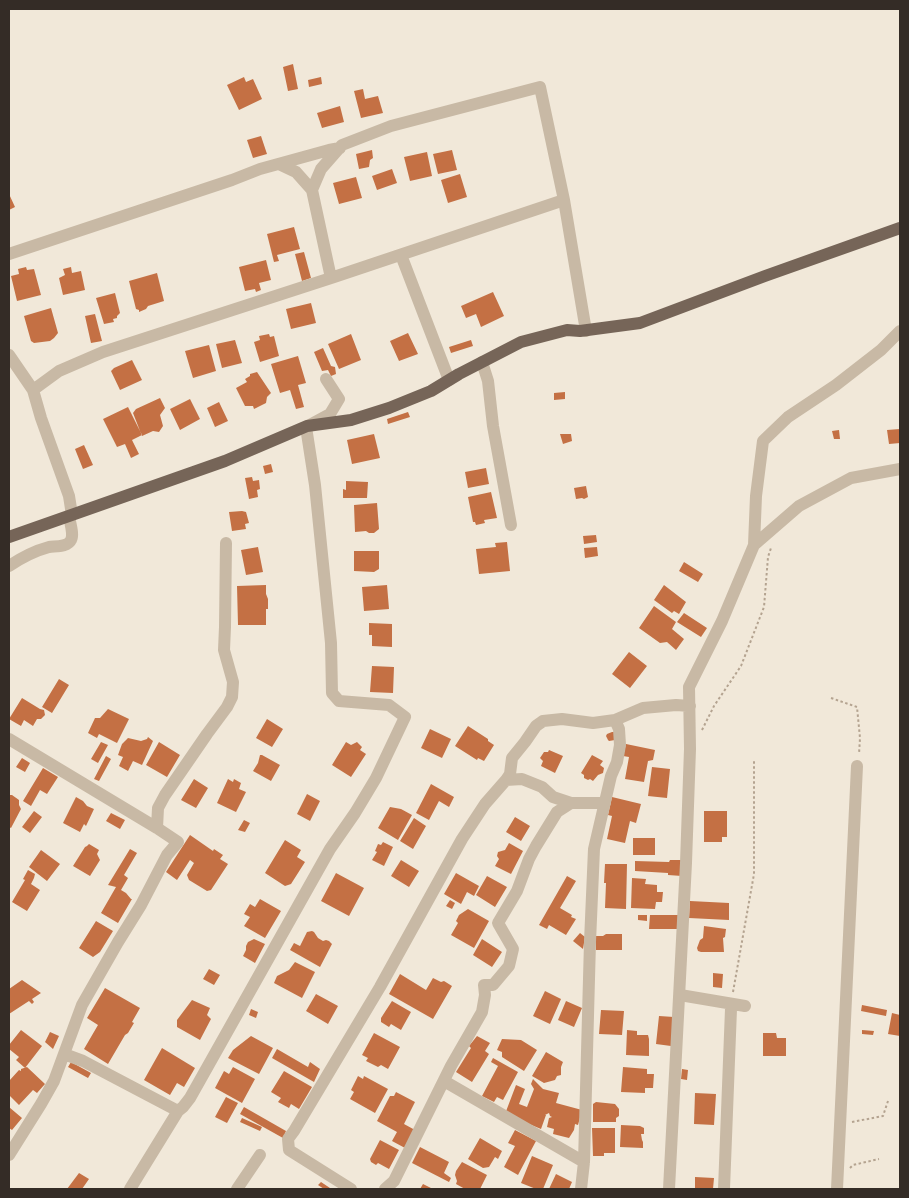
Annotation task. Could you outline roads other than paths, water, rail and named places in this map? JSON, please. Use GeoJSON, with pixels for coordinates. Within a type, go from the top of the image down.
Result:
{"type":"FeatureCollection","features":[{"type":"Feature","properties":{"kind":"main road"},"geometry":{"type":"LineString","coordinates":[[9,537],[225,462],[306,427],[351,420],[389,408],[431,391],[520,342],[567,330],[586,331],[640,323],[900,228]]}},
{"type":"Feature","properties":{"kind":"street"},"geometry":{"type":"LineString","coordinates":[[312,190],[321,169],[342,145],[391,126],[540,86],[564,200],[586,331]]}},
{"type":"Feature","properties":{"kind":"street"},"geometry":{"type":"LineString","coordinates":[[9,254],[260,170],[340,148]]}},
{"type":"Feature","properties":{"kind":"street"},"geometry":{"type":"LineString","coordinates":[[279,164],[296,172],[312,190],[331,278]]}},
{"type":"Feature","properties":{"kind":"street"},"geometry":{"type":"LineString","coordinates":[[33,390],[60,371],[102,352],[564,200]]}},
{"type":"Feature","properties":{"kind":"street"},"geometry":{"type":"LineString","coordinates":[[400,255],[449,380]]}},
{"type":"Feature","properties":{"kind":"street"},"geometry":{"type":"LineString","coordinates":[[669,1189],[680,995],[690,754],[689,686],[722,621],[754,545],[756,496],[763,441],[788,417],[836,385],[881,350],[900,331]]}},
{"type":"Feature","properties":{"kind":"street"},"geometry":{"type":"LineString","coordinates":[[9,355],[33,390],[41,418],[70,496],[72,530],[71,540],[68,544],[47,548],[25,556],[9,566]]}},
{"type":"Feature","properties":{"kind":"street"},"geometry":{"type":"LineString","coordinates":[[482,362],[488,381],[493,426],[511,525]]}},
{"type":"Feature","properties":{"kind":"street"},"geometry":{"type":"LineString","coordinates":[[130,1189],[178,1111],[190,1098],[330,849],[376,778],[405,717],[389,705],[338,701],[332,693],[331,643],[315,485],[306,427],[330,414],[340,399],[326,379]]}},
{"type":"Feature","properties":{"kind":"street"},"geometry":{"type":"LineString","coordinates":[[754,545],[799,506],[851,478],[900,469]]}},
{"type":"Feature","properties":{"kind":"street"},"geometry":{"type":"LineString","coordinates":[[157,828],[158,808],[165,795],[206,734],[227,707],[232,697],[233,682],[224,650],[226,543]]}},
{"type":"Feature","properties":{"kind":"street"},"geometry":{"type":"LineString","coordinates":[[351,1189],[289,1150],[288,1139],[380,987],[462,839],[485,804],[510,774],[512,758],[536,726],[543,721],[562,719],[593,723],[615,720],[643,708],[676,705],[690,706]]}},
{"type":"Feature","properties":{"kind":"street"},"geometry":{"type":"LineString","coordinates":[[581,1189],[584,1162],[594,849],[620,745],[619,729],[615,720]]}},
{"type":"Feature","properties":{"kind":"street"},"geometry":{"type":"LineString","coordinates":[[9,739],[178,842],[168,856],[142,905],[118,942],[82,1005],[54,1081],[9,1155]]}},
{"type":"Feature","properties":{"kind":"street"},"geometry":{"type":"LineString","coordinates":[[837,1187],[857,766]]}},
{"type":"Feature","properties":{"kind":"street"},"geometry":{"type":"LineString","coordinates":[[506,780],[522,779],[542,787],[553,796],[571,803],[604,803]]}},
{"type":"Feature","properties":{"kind":"street"},"geometry":{"type":"LineString","coordinates":[[385,1189],[394,1181],[450,1066],[482,1012],[485,995],[484,985],[493,985],[509,966],[513,949],[498,923],[516,891],[536,846],[557,812],[571,803]]}},
{"type":"Feature","properties":{"kind":"street"},"geometry":{"type":"LineString","coordinates":[[680,995],[745,1006]]}},
{"type":"Feature","properties":{"kind":"street"},"geometry":{"type":"LineString","coordinates":[[724,1189],[730,1004]]}},
{"type":"Feature","properties":{"kind":"street"},"geometry":{"type":"LineString","coordinates":[[64,1054],[83,1061],[178,1111]]}},
{"type":"Feature","properties":{"kind":"street"},"geometry":{"type":"LineString","coordinates":[[444,1081],[584,1162]]}},
{"type":"Feature","properties":{"kind":"street"},"geometry":{"type":"LineString","coordinates":[[237,1189],[260,1156]]}}]}
